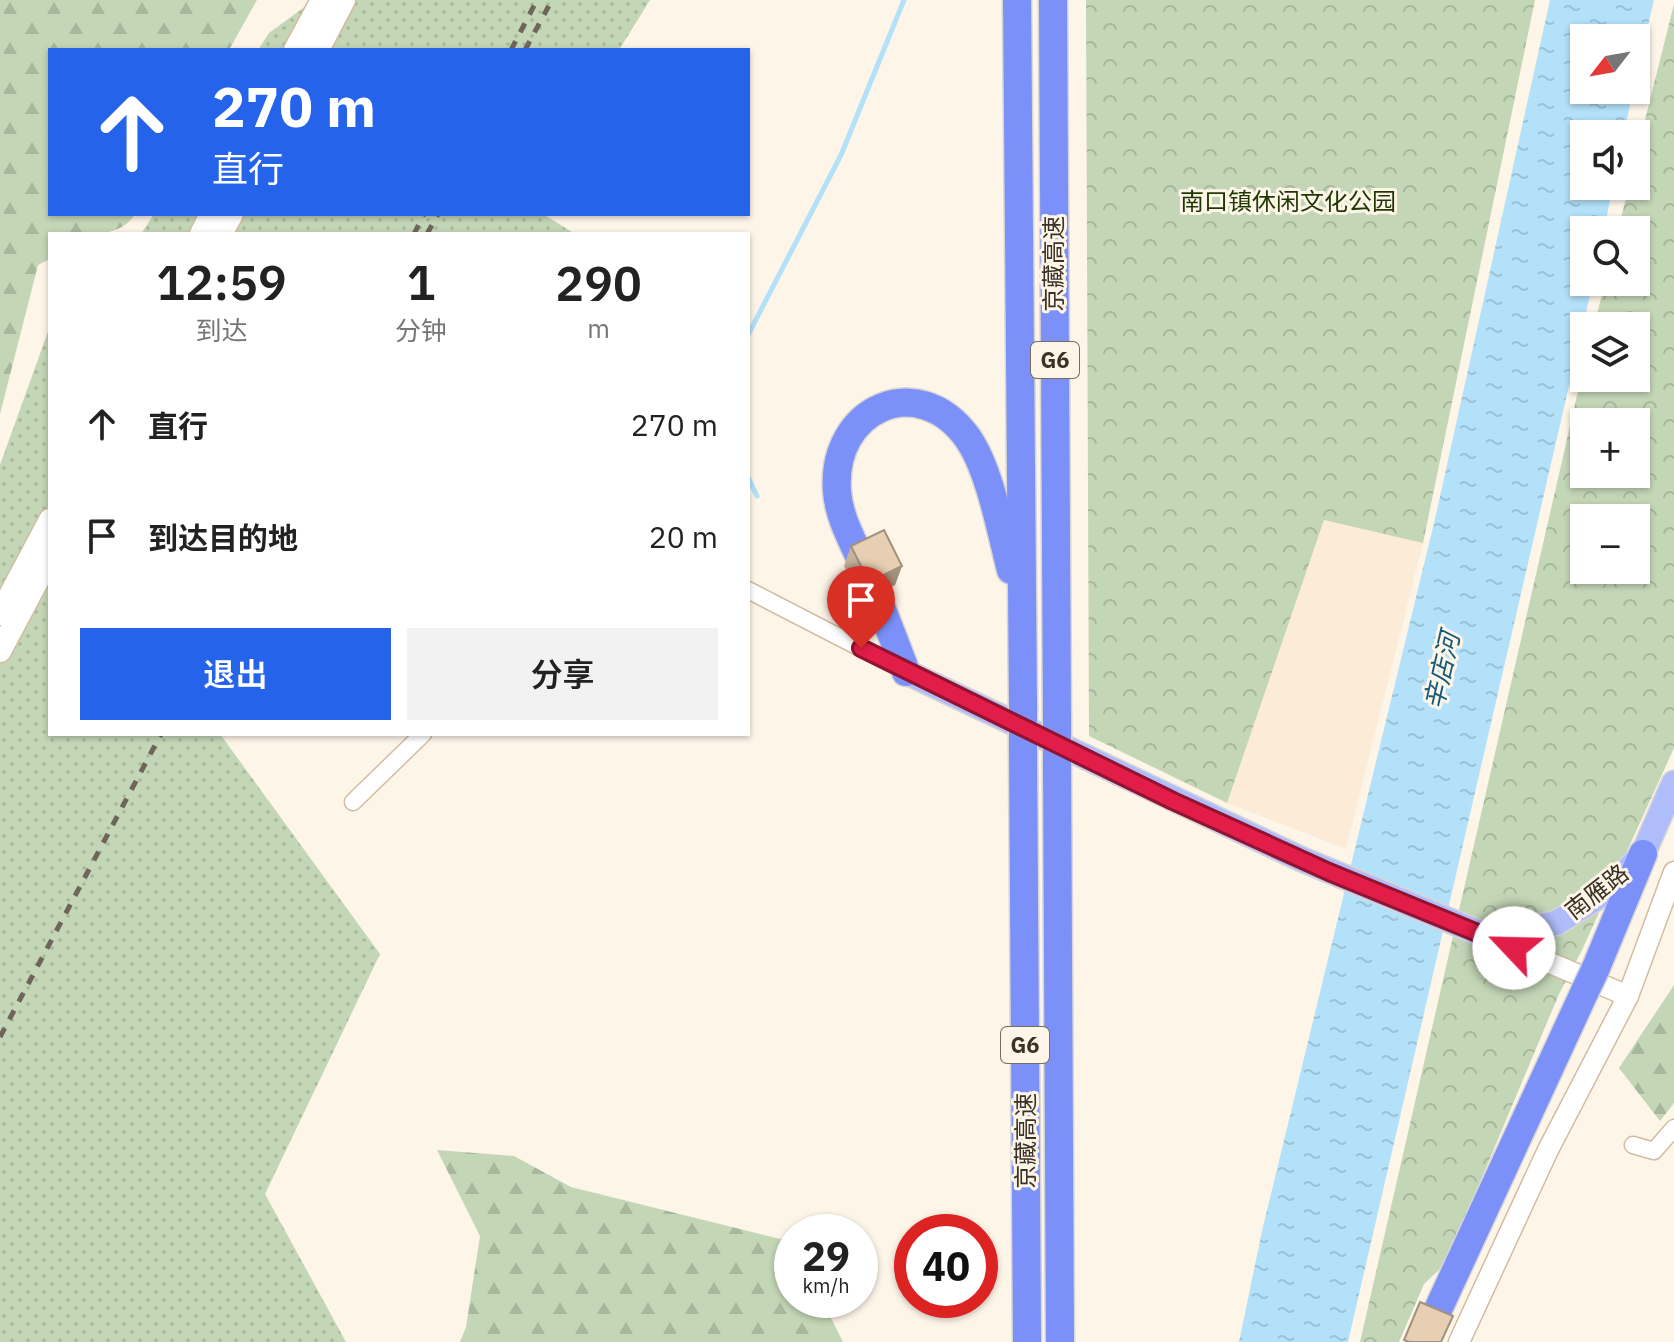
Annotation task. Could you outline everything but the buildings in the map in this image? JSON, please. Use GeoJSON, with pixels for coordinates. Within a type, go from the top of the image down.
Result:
{"type":"FeatureCollection","features":[{"type":"Feature","properties":{"kind":"highway","name":"京藏高速"},"geometry":{"type":"LineString","coordinates":[[1017,0],[1027,1342]]}},
{"type":"Feature","properties":{"kind":"highway","name":"京藏高速"},"geometry":{"type":"LineString","coordinates":[[1053,0],[1060,1342]]}},
{"type":"Feature","properties":{"kind":"highway"},"geometry":{"type":"LineString","coordinates":[[906,672],[841,515],[837,468],[844,441],[862,416],[901,404],[926,407],[949,418],[968,439],[996,514],[1022,613]]}},
{"type":"Feature","properties":{"kind":"highway"},"geometry":{"type":"LineString","coordinates":[[1423,1342],[1590,980],[1643,854]]}},
{"type":"Feature","properties":{"kind":"main road"},"geometry":{"type":"LineString","coordinates":[[296,48],[322,0]]}},
{"type":"Feature","properties":{"kind":"main road"},"geometry":{"type":"LineString","coordinates":[[319,48],[344,0]]}},
{"type":"Feature","properties":{"kind":"main road"},"geometry":{"type":"LineString","coordinates":[[0,614],[48,524]]}},
{"type":"Feature","properties":{"kind":"main road"},"geometry":{"type":"LineString","coordinates":[[0,651],[48,561]]}},
{"type":"Feature","properties":{"kind":"main road"},"geometry":{"type":"LineString","coordinates":[[906,672],[1329,872],[1489,937]]}},
{"type":"Feature","properties":{"kind":"main road","name":"南雁路"},"geometry":{"type":"LineString","coordinates":[[1489,937],[1556,923],[1582,910],[1616,883],[1643,854],[1674,783]]}},
{"type":"Feature","properties":{"kind":"street"},"geometry":{"type":"LineString","coordinates":[[750,591],[906,672]]}},
{"type":"Feature","properties":{"kind":"street"},"geometry":{"type":"LineString","coordinates":[[353,802],[421,736]]}},
{"type":"Feature","properties":{"kind":"street"},"geometry":{"type":"LineString","coordinates":[[1459,1342],[1548,1150],[1628,996],[1669,904],[1674,872]]}},
{"type":"Feature","properties":{"kind":"street"},"geometry":{"type":"LineString","coordinates":[[1489,937],[1628,996]]}},
{"type":"Feature","properties":{"kind":"street"},"geometry":{"type":"LineString","coordinates":[[1633,1145],[1654,1151],[1674,1128]]}},
{"type":"Feature","properties":{"kind":"shaded area"},"geometry":{"type":"Polygon","coordinates":[[[1324,520],[1423,543],[1346,849],[1227,803],[1324,520]]]}},
{"type":"Feature","properties":{"kind":"green space"},"geometry":{"type":"Polygon","coordinates":[[[0,0],[257,0],[230,48],[48,48],[48,216],[133,216],[119,229],[108,232],[48,232],[48,260],[38,265],[0,414],[0,0]]]}},
{"type":"Feature","properties":{"kind":"green space"},"geometry":{"type":"Polygon","coordinates":[[[314,0],[650,0],[620,48],[259,48],[269,33],[314,0]]]}},
{"type":"Feature","properties":{"kind":"green space","name":"南口镇休闲文化公园"},"geometry":{"type":"Polygon","coordinates":[[[1086,0],[1535,0],[1423,543],[1324,520],[1227,803],[1089,736],[1086,0]]]}},
{"type":"Feature","properties":{"kind":"green space"},"geometry":{"type":"Polygon","coordinates":[[[1674,4],[1674,748],[1559,994],[1446,1263],[1424,1284],[1399,1342],[1360,1342],[1570,426],[1570,488],[1650,488],[1650,408],[1574,408],[1578,392],[1650,392],[1650,312],[1598,312],[1602,296],[1650,296],[1650,216],[1622,216],[1626,200],[1650,200],[1650,120],[1645,120],[1674,4]]]}},
{"type":"Feature","properties":{"kind":"green space"},"geometry":{"type":"Polygon","coordinates":[[[153,216],[546,216],[572,232],[142,232],[153,216]]]}},
{"type":"Feature","properties":{"kind":"green space"},"geometry":{"type":"Polygon","coordinates":[[[48,332],[48,736],[221,736],[380,954],[265,1194],[346,1342],[0,1342],[0,465],[48,332]]]}},
{"type":"Feature","properties":{"kind":"green space"},"geometry":{"type":"Polygon","coordinates":[[[1674,985],[1674,1103],[1660,1121],[1619,1068],[1674,985]]]}},
{"type":"Feature","properties":{"kind":"green space"},"geometry":{"type":"Polygon","coordinates":[[[437,1150],[514,1156],[571,1187],[774,1238],[774,1318],[831,1318],[843,1342],[460,1342],[466,1327],[480,1236],[437,1150]]]}},
{"type":"Feature","properties":{"kind":"water","name":"辛店河"},"geometry":{"type":"Polygon","coordinates":[[[1550,0],[1654,0],[1648,24],[1570,24],[1570,104],[1630,104],[1627,120],[1570,120],[1570,200],[1610,200],[1607,216],[1570,216],[1570,296],[1590,296],[1586,312],[1570,312],[1570,382],[1348,1342],[1239,1342],[1262,1231],[1435,519],[1550,0]]]}},
{"type":"Feature","properties":{"kind":"waterway"},"geometry":{"type":"LineString","coordinates":[[750,331],[841,155],[904,0]]}},
{"type":"Feature","properties":{"kind":"waterway"},"geometry":{"type":"LineString","coordinates":[[750,481],[757,496]]}},
{"type":"Feature","properties":{"kind":"railway"},"geometry":{"type":"LineString","coordinates":[[512,48],[537,0]]}},
{"type":"Feature","properties":{"kind":"railway"},"geometry":{"type":"LineString","coordinates":[[526,48],[552,0]]}},
{"type":"Feature","properties":{"kind":"railway"},"geometry":{"type":"LineString","coordinates":[[415,232],[423,216]]}},
{"type":"Feature","properties":{"kind":"railway"},"geometry":{"type":"LineString","coordinates":[[428,232],[437,216]]}},
{"type":"Feature","properties":{"kind":"railway"},"geometry":{"type":"LineString","coordinates":[[0,1037],[160,736]]}},
{"type":"Feature","properties":{"kind":"route"},"geometry":{"type":"LineString","coordinates":[[861,648],[1173,801],[1329,872],[1514,948]]}}]}
